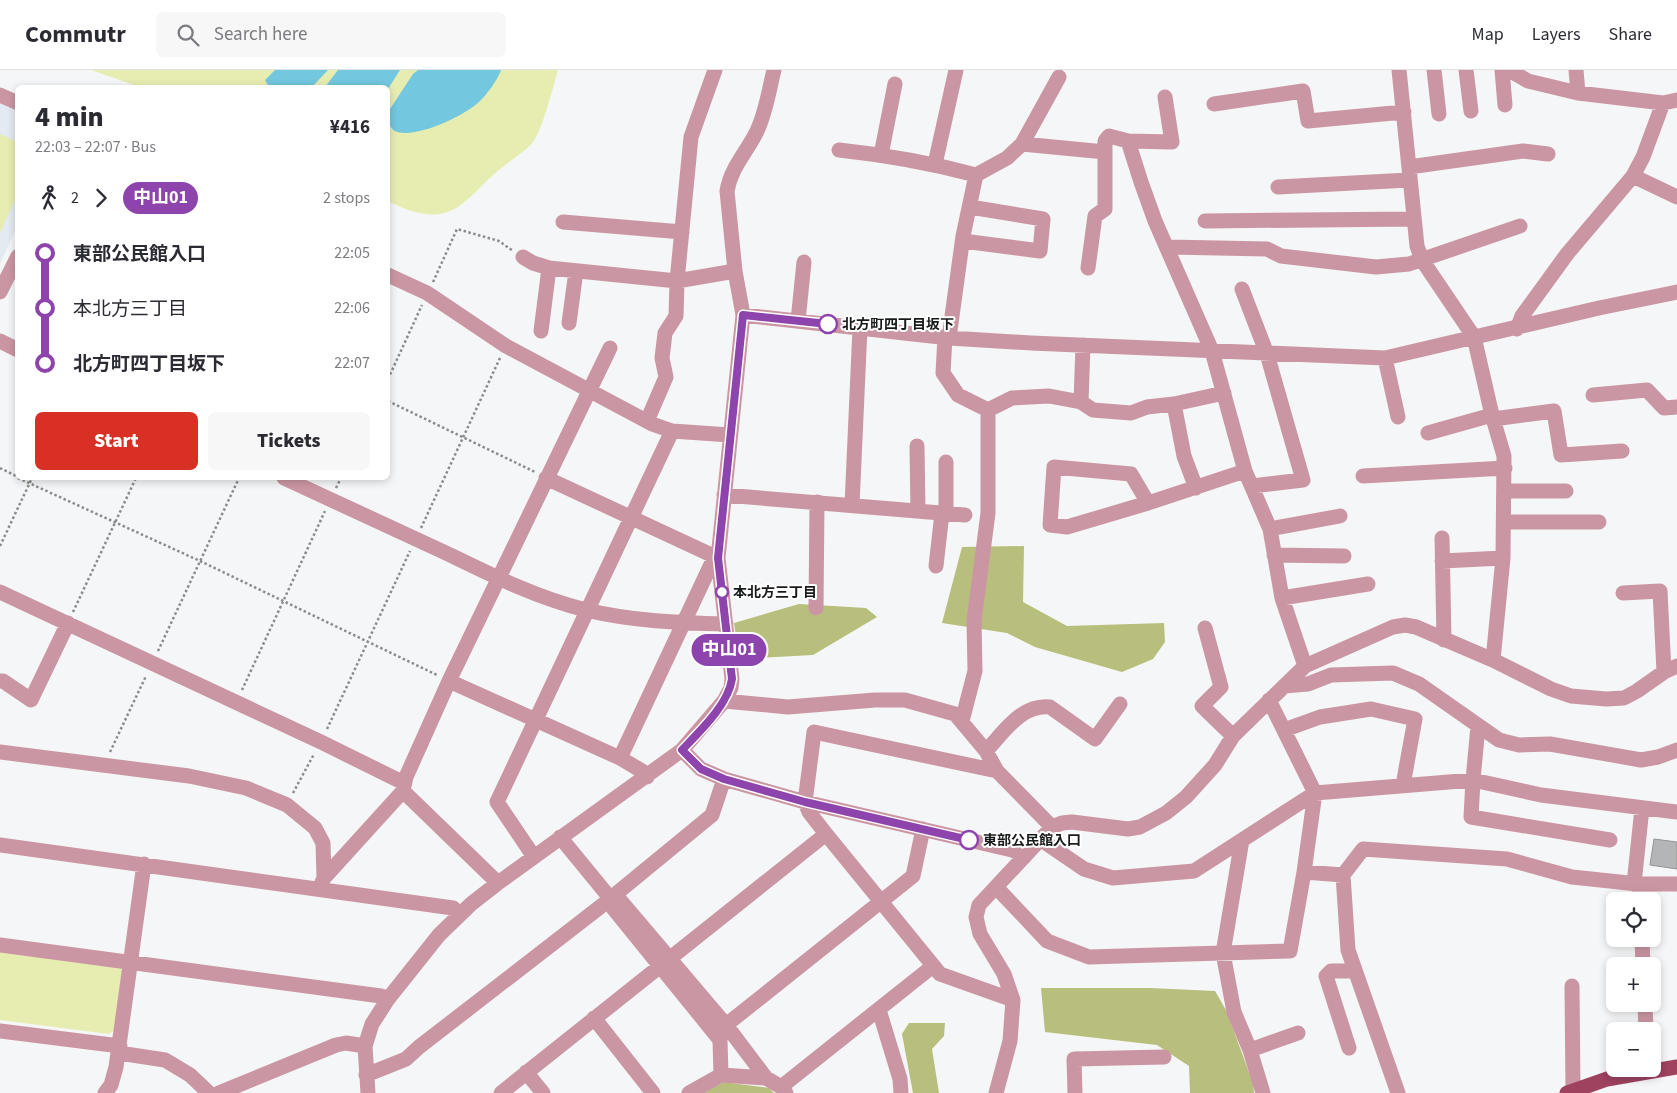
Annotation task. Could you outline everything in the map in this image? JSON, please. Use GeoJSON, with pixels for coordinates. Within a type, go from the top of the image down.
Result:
{"type":"FeatureCollection","features":[{"type":"Feature","properties":{"kind":"main road"},"geometry":{"type":"LineString","coordinates":[[1661,1069],[1677,1067]]}},
{"type":"Feature","properties":{"kind":"main road"},"geometry":{"type":"LineString","coordinates":[[1570,1091],[1615,1077]]}},
{"type":"Feature","properties":{"kind":"street"},"geometry":{"type":"LineString","coordinates":[[647,421],[666,377],[662,358],[665,333],[676,316],[677,281],[692,137],[715,70]]}},
{"type":"Feature","properties":{"kind":"street"},"geometry":{"type":"LineString","coordinates":[[368,1093],[365,1046],[372,1024],[388,999],[439,935],[460,914],[498,883],[682,750],[724,701],[730,688],[732,679],[717,557],[743,315],[735,271],[727,191],[729,178],[759,127],[774,70]]}},
{"type":"Feature","properties":{"kind":"street"},"geometry":{"type":"LineString","coordinates":[[935,164],[956,70]]}},
{"type":"Feature","properties":{"kind":"street"},"geometry":{"type":"LineString","coordinates":[[1399,70],[1417,246],[1422,260],[1474,338],[1492,417],[1504,456],[1504,522],[1493,660]]}},
{"type":"Feature","properties":{"kind":"street"},"geometry":{"type":"LineString","coordinates":[[1434,70],[1439,114]]}},
{"type":"Feature","properties":{"kind":"street"},"geometry":{"type":"LineString","coordinates":[[1466,70],[1471,111]]}},
{"type":"Feature","properties":{"kind":"street"},"geometry":{"type":"LineString","coordinates":[[1502,70],[1505,105]]}},
{"type":"Feature","properties":{"kind":"street"},"geometry":{"type":"LineString","coordinates":[[1509,70],[1528,81],[1578,93],[1670,101],[1633,176],[1567,254],[1522,316],[1517,328]]}},
{"type":"Feature","properties":{"kind":"street"},"geometry":{"type":"LineString","coordinates":[[1576,70],[1578,93]]}},
{"type":"Feature","properties":{"kind":"street"},"geometry":{"type":"LineString","coordinates":[[839,150],[935,164],[976,176],[1007,158],[1022,144],[1059,77]]}},
{"type":"Feature","properties":{"kind":"street"},"geometry":{"type":"LineString","coordinates":[[881,155],[895,84]]}},
{"type":"Feature","properties":{"kind":"street"},"geometry":{"type":"LineString","coordinates":[[1214,104],[1303,90],[1308,121],[1404,112]]}},
{"type":"Feature","properties":{"kind":"street"},"geometry":{"type":"LineString","coordinates":[[0,95],[15,102]]}},
{"type":"Feature","properties":{"kind":"street"},"geometry":{"type":"LineString","coordinates":[[1088,268],[1095,216],[1105,208],[1105,140],[1109,136],[1128,141],[1172,142],[1165,97]]}},
{"type":"Feature","properties":{"kind":"street"},"geometry":{"type":"LineString","coordinates":[[1128,141],[1155,221],[1212,351],[1245,472],[1270,529],[1282,598],[1304,666]]}},
{"type":"Feature","properties":{"kind":"street"},"geometry":{"type":"LineString","coordinates":[[1022,144],[1105,152]]}},
{"type":"Feature","properties":{"kind":"street"},"geometry":{"type":"LineString","coordinates":[[1278,186],[1409,173],[1523,152],[1548,154]]}},
{"type":"Feature","properties":{"kind":"street"},"geometry":{"type":"LineString","coordinates":[[976,176],[962,242],[943,373],[958,396],[988,410]]}},
{"type":"Feature","properties":{"kind":"street"},"geometry":{"type":"LineString","coordinates":[[1633,176],[1677,197]]}},
{"type":"Feature","properties":{"kind":"street"},"geometry":{"type":"LineString","coordinates":[[962,242],[1040,251],[1043,219],[970,207]]}},
{"type":"Feature","properties":{"kind":"street"},"geometry":{"type":"LineString","coordinates":[[1205,221],[1413,219]]}},
{"type":"Feature","properties":{"kind":"street"},"geometry":{"type":"LineString","coordinates":[[563,222],[682,232]]}},
{"type":"Feature","properties":{"kind":"street"},"geometry":{"type":"LineString","coordinates":[[1168,247],[1267,249],[1281,256],[1376,267],[1409,264],[1520,226]]}},
{"type":"Feature","properties":{"kind":"street"},"geometry":{"type":"LineString","coordinates":[[523,257],[548,268],[677,281],[735,271]]}},
{"type":"Feature","properties":{"kind":"street"},"geometry":{"type":"LineString","coordinates":[[0,292],[15,262]]}},
{"type":"Feature","properties":{"kind":"street"},"geometry":{"type":"LineString","coordinates":[[798,321],[804,262]]}},
{"type":"Feature","properties":{"kind":"street"},"geometry":{"type":"LineString","coordinates":[[541,331],[548,268]]}},
{"type":"Feature","properties":{"kind":"street"},"geometry":{"type":"LineString","coordinates":[[569,323],[576,271]]}},
{"type":"Feature","properties":{"kind":"street"},"geometry":{"type":"LineString","coordinates":[[390,276],[428,293],[506,346],[647,421],[672,431],[730,435]]}},
{"type":"Feature","properties":{"kind":"street"},"geometry":{"type":"LineString","coordinates":[[1242,289],[1268,354],[1302,480],[1252,486]]}},
{"type":"Feature","properties":{"kind":"street"},"geometry":{"type":"LineString","coordinates":[[743,315],[947,338],[1083,346],[1385,358],[1599,308],[1677,292]]}},
{"type":"Feature","properties":{"kind":"street"},"geometry":{"type":"LineString","coordinates":[[852,505],[860,328]]}},
{"type":"Feature","properties":{"kind":"street"},"geometry":{"type":"LineString","coordinates":[[0,341],[15,348]]}},
{"type":"Feature","properties":{"kind":"street"},"geometry":{"type":"LineString","coordinates":[[1081,402],[1083,346]]}},
{"type":"Feature","properties":{"kind":"street"},"geometry":{"type":"LineString","coordinates":[[322,883],[403,787],[498,578],[610,348]]}},
{"type":"Feature","properties":{"kind":"street"},"geometry":{"type":"LineString","coordinates":[[1385,358],[1398,417]]}},
{"type":"Feature","properties":{"kind":"street"},"geometry":{"type":"LineString","coordinates":[[1593,395],[1647,390],[1664,408],[1677,407]]}},
{"type":"Feature","properties":{"kind":"street"},"geometry":{"type":"LineString","coordinates":[[988,410],[1012,398],[1049,396],[1081,402],[1093,410],[1131,413],[1147,406],[1174,404],[1224,393]]}},
{"type":"Feature","properties":{"kind":"street"},"geometry":{"type":"LineString","coordinates":[[1174,404],[1184,456],[1196,488]]}},
{"type":"Feature","properties":{"kind":"street"},"geometry":{"type":"LineString","coordinates":[[962,721],[975,671],[974,621],[988,513],[988,410]]}},
{"type":"Feature","properties":{"kind":"street"},"geometry":{"type":"LineString","coordinates":[[1428,433],[1492,417],[1554,411],[1561,455],[1622,451]]}},
{"type":"Feature","properties":{"kind":"street"},"geometry":{"type":"LineString","coordinates":[[534,857],[497,802],[672,431]]}},
{"type":"Feature","properties":{"kind":"street"},"geometry":{"type":"LineString","coordinates":[[917,446],[918,511]]}},
{"type":"Feature","properties":{"kind":"street"},"geometry":{"type":"LineString","coordinates":[[936,566],[944,513],[946,462]]}},
{"type":"Feature","properties":{"kind":"street"},"geometry":{"type":"LineString","coordinates":[[1148,503],[1131,474],[1054,467],[1050,525],[1067,527],[1148,503],[1245,472]]}},
{"type":"Feature","properties":{"kind":"street"},"geometry":{"type":"LineString","coordinates":[[1363,476],[1505,468]]}},
{"type":"Feature","properties":{"kind":"street"},"geometry":{"type":"LineString","coordinates":[[546,478],[632,516],[717,557]]}},
{"type":"Feature","properties":{"kind":"street"},"geometry":{"type":"LineString","coordinates":[[288,480],[498,578],[550,600],[632,619],[682,624],[726,624]]}},
{"type":"Feature","properties":{"kind":"street"},"geometry":{"type":"LineString","coordinates":[[1504,491],[1566,490]]}},
{"type":"Feature","properties":{"kind":"street"},"geometry":{"type":"LineString","coordinates":[[724,495],[965,515]]}},
{"type":"Feature","properties":{"kind":"street"},"geometry":{"type":"LineString","coordinates":[[816,608],[817,502]]}},
{"type":"Feature","properties":{"kind":"street"},"geometry":{"type":"LineString","coordinates":[[1270,529],[1340,516]]}},
{"type":"Feature","properties":{"kind":"street"},"geometry":{"type":"LineString","coordinates":[[1504,522],[1599,522]]}},
{"type":"Feature","properties":{"kind":"street"},"geometry":{"type":"LineString","coordinates":[[1442,538],[1444,640]]}},
{"type":"Feature","properties":{"kind":"street"},"geometry":{"type":"LineString","coordinates":[[1274,555],[1344,556]]}},
{"type":"Feature","properties":{"kind":"street"},"geometry":{"type":"LineString","coordinates":[[620,758],[682,624],[717,557]]}},
{"type":"Feature","properties":{"kind":"street"},"geometry":{"type":"LineString","coordinates":[[1442,561],[1502,558]]}},
{"type":"Feature","properties":{"kind":"street"},"geometry":{"type":"LineString","coordinates":[[1282,598],[1368,584]]}},
{"type":"Feature","properties":{"kind":"street"},"geometry":{"type":"LineString","coordinates":[[996,1093],[1010,1040],[1013,1000],[1004,974],[980,934],[976,918],[979,905],[1052,827],[1072,822],[1128,829],[1140,827],[1166,813],[1186,797],[1215,765],[1233,736],[1304,666],[1393,626],[1405,625],[1416,627],[1493,660],[1551,690],[1571,696],[1606,699],[1624,698],[1670,669],[1660,591],[1623,593]]}},
{"type":"Feature","properties":{"kind":"street"},"geometry":{"type":"LineString","coordinates":[[0,592],[321,742],[403,787],[498,883]]}},
{"type":"Feature","properties":{"kind":"street"},"geometry":{"type":"LineString","coordinates":[[0,682],[3,681],[31,700],[68,624]]}},
{"type":"Feature","properties":{"kind":"street"},"geometry":{"type":"LineString","coordinates":[[1205,628],[1221,687],[1202,706],[1233,736]]}},
{"type":"Feature","properties":{"kind":"street"},"geometry":{"type":"LineString","coordinates":[[1284,686],[1308,684],[1331,675],[1392,673],[1419,684],[1499,740],[1519,745],[1550,744],[1641,760],[1658,757],[1677,750]]}},
{"type":"Feature","properties":{"kind":"street"},"geometry":{"type":"LineString","coordinates":[[450,681],[620,758],[642,771],[647,777]]}},
{"type":"Feature","properties":{"kind":"street"},"geometry":{"type":"LineString","coordinates":[[724,701],[788,707],[875,700],[905,700],[955,714],[986,751],[997,771],[1052,827]]}},
{"type":"Feature","properties":{"kind":"street"},"geometry":{"type":"LineString","coordinates":[[996,887],[1047,941],[1089,956],[1290,951],[1315,793],[1269,700]]}},
{"type":"Feature","properties":{"kind":"street"},"geometry":{"type":"LineString","coordinates":[[986,751],[1027,710],[1041,706],[1050,707],[1095,739],[1118,713]]}},
{"type":"Feature","properties":{"kind":"street"},"geometry":{"type":"LineString","coordinates":[[1284,730],[1320,717],[1371,709],[1415,719],[1403,785]]}},
{"type":"Feature","properties":{"kind":"street"},"geometry":{"type":"LineString","coordinates":[[1478,726],[1471,817],[1610,840]]}},
{"type":"Feature","properties":{"kind":"street"},"geometry":{"type":"LineString","coordinates":[[997,771],[814,732],[805,802],[809,812],[826,834],[940,974],[1013,1000]]}},
{"type":"Feature","properties":{"kind":"street"},"geometry":{"type":"LineString","coordinates":[[682,750],[701,769],[724,779],[805,802],[1012,850],[1025,856]]}},
{"type":"Feature","properties":{"kind":"street"},"geometry":{"type":"LineString","coordinates":[[0,752],[189,776],[246,788],[287,806],[315,828],[323,843],[322,883]]}},
{"type":"Feature","properties":{"kind":"street"},"geometry":{"type":"LineString","coordinates":[[366,1075],[406,1059],[418,1047],[610,898],[712,815],[724,779]]}},
{"type":"Feature","properties":{"kind":"street"},"geometry":{"type":"LineString","coordinates":[[1040,839],[1084,869],[1113,878],[1194,871],[1315,793],[1473,780],[1541,795],[1677,812]]}},
{"type":"Feature","properties":{"kind":"street"},"geometry":{"type":"LineString","coordinates":[[1634,884],[1642,808]]}},
{"type":"Feature","properties":{"kind":"street"},"geometry":{"type":"LineString","coordinates":[[726,1025],[913,876],[924,829]]}},
{"type":"Feature","properties":{"kind":"street"},"geometry":{"type":"LineString","coordinates":[[501,1093],[826,834]]}},
{"type":"Feature","properties":{"kind":"street"},"geometry":{"type":"LineString","coordinates":[[560,838],[610,898],[620,900],[720,1040],[721,1075]]}},
{"type":"Feature","properties":{"kind":"street"},"geometry":{"type":"LineString","coordinates":[[1242,840],[1223,953],[1234,1012],[1250,1050],[1263,1093]]}},
{"type":"Feature","properties":{"kind":"street"},"geometry":{"type":"LineString","coordinates":[[0,845],[144,864],[322,883],[453,908],[460,914]]}},
{"type":"Feature","properties":{"kind":"street"},"geometry":{"type":"LineString","coordinates":[[1398,1093],[1348,950],[1343,875],[1364,850],[1378,849],[1507,859],[1572,877],[1634,884],[1677,884]]}},
{"type":"Feature","properties":{"kind":"street"},"geometry":{"type":"LineString","coordinates":[[105,1093],[110,1085],[119,1050],[144,864]]}},
{"type":"Feature","properties":{"kind":"street"},"geometry":{"type":"LineString","coordinates":[[1304,872],[1343,875]]}},
{"type":"Feature","properties":{"kind":"street"},"geometry":{"type":"LineString","coordinates":[[0,945],[381,996],[388,999]]}},
{"type":"Feature","properties":{"kind":"street"},"geometry":{"type":"LineString","coordinates":[[666,962],[726,1025],[766,1078],[783,1090],[933,966]]}},
{"type":"Feature","properties":{"kind":"street"},"geometry":{"type":"LineString","coordinates":[[1349,1048],[1326,976],[1331,971],[1355,971]]}},
{"type":"Feature","properties":{"kind":"street"},"geometry":{"type":"LineString","coordinates":[[1570,1091],[1572,986]]}},
{"type":"Feature","properties":{"kind":"street"},"geometry":{"type":"LineString","coordinates":[[878,1010],[900,1079],[900,1093]]}},
{"type":"Feature","properties":{"kind":"street"},"geometry":{"type":"LineString","coordinates":[[594,1018],[653,1093]]}},
{"type":"Feature","properties":{"kind":"street"},"geometry":{"type":"LineString","coordinates":[[0,1031],[119,1050],[165,1060],[190,1075],[209,1093]]}},
{"type":"Feature","properties":{"kind":"street"},"geometry":{"type":"LineString","coordinates":[[1250,1050],[1298,1033]]}},
{"type":"Feature","properties":{"kind":"street"},"geometry":{"type":"LineString","coordinates":[[219,1093],[336,1045],[346,1043],[365,1046]]}},
{"type":"Feature","properties":{"kind":"street"},"geometry":{"type":"LineString","coordinates":[[1075,1093],[1074,1059],[1164,1057]]}},
{"type":"Feature","properties":{"kind":"street"},"geometry":{"type":"LineString","coordinates":[[526,1072],[542,1093]]}},
{"type":"Feature","properties":{"kind":"street"},"geometry":{"type":"LineString","coordinates":[[689,1093],[721,1075],[766,1078]]}},
{"type":"Feature","properties":{"kind":"path"},"geometry":{"type":"LineString","coordinates":[[390,375],[457,229],[499,241],[523,257]]}},
{"type":"Feature","properties":{"kind":"path"},"geometry":{"type":"LineString","coordinates":[[390,402],[546,478]]}},
{"type":"Feature","properties":{"kind":"path"},"geometry":{"type":"LineString","coordinates":[[0,468],[15,476]]}},
{"type":"Feature","properties":{"kind":"path"},"geometry":{"type":"LineString","coordinates":[[24,480],[200,560],[450,681]]}},
{"type":"Feature","properties":{"kind":"path"},"geometry":{"type":"LineString","coordinates":[[0,546],[31,480]]}},
{"type":"Feature","properties":{"kind":"path"},"geometry":{"type":"LineString","coordinates":[[68,624],[135,480]]}},
{"type":"Feature","properties":{"kind":"path"},"geometry":{"type":"LineString","coordinates":[[105,764],[238,480]]}},
{"type":"Feature","properties":{"kind":"path"},"geometry":{"type":"LineString","coordinates":[[236,702],[340,480]]}},
{"type":"Feature","properties":{"kind":"path"},"geometry":{"type":"LineString","coordinates":[[287,806],[321,742]]}},
{"type":"Feature","properties":{"kind":"shaded area"},"geometry":{"type":"Polygon","coordinates":[[[0,101],[15,108],[15,230],[0,264],[0,101]]]}},
{"type":"Feature","properties":{"kind":"green space"},"geometry":{"type":"Polygon","coordinates":[[[91,70],[558,70],[545,114],[533,143],[494,174],[463,203],[442,214],[418,213],[390,202],[390,85],[134,85],[91,70]]]}},
{"type":"Feature","properties":{"kind":"green space"},"geometry":{"type":"Polygon","coordinates":[[[0,134],[15,141],[15,200],[0,233],[0,134]]]}},
{"type":"Feature","properties":{"kind":"green space"},"geometry":{"type":"Polygon","coordinates":[[[1024,546],[1023,602],[1067,626],[1164,623],[1165,642],[1153,659],[1122,672],[1035,647],[1007,633],[942,623],[962,547],[1024,546]]]}},
{"type":"Feature","properties":{"kind":"green space"},"geometry":{"type":"Polygon","coordinates":[[[799,604],[866,608],[877,617],[813,655],[739,659],[734,623],[799,604]]]}},
{"type":"Feature","properties":{"kind":"green space"},"geometry":{"type":"Polygon","coordinates":[[[0,950],[121,967],[125,972],[116,1029],[109,1034],[0,1020],[0,950]]]}},
{"type":"Feature","properties":{"kind":"green space"},"geometry":{"type":"Polygon","coordinates":[[[1041,988],[1150,988],[1215,991],[1226,1010],[1253,1083],[1254,1093],[1190,1093],[1189,1066],[1157,1045],[1045,1032],[1041,988]]]}},
{"type":"Feature","properties":{"kind":"green space"},"geometry":{"type":"Polygon","coordinates":[[[909,1023],[945,1023],[944,1036],[932,1049],[939,1093],[913,1093],[902,1034],[909,1023]]]}},
{"type":"Feature","properties":{"kind":"green space"},"geometry":{"type":"Polygon","coordinates":[[[723,1082],[769,1088],[774,1093],[704,1093],[723,1082]]]}},
{"type":"Feature","properties":{"kind":"water"},"geometry":{"type":"Polygon","coordinates":[[[275,70],[328,70],[314,85],[268,85],[265,80],[275,70]]]}},
{"type":"Feature","properties":{"kind":"water"},"geometry":{"type":"Polygon","coordinates":[[[338,70],[400,70],[390,86],[327,85],[338,70]]]}},
{"type":"Feature","properties":{"kind":"water"},"geometry":{"type":"Polygon","coordinates":[[[418,70],[501,70],[482,99],[472,108],[438,125],[403,133],[395,131],[390,126],[390,109],[413,74],[418,70]]]}},
{"type":"Feature","properties":{"kind":"building"},"geometry":{"type":"Polygon","coordinates":[[[1654,839],[1677,842],[1677,869],[1650,865],[1654,839]]]}},
{"type":"Feature","properties":{"kind":"bus line","name":"中山01"},"geometry":{"type":"LineString","coordinates":[[828,324],[743,315],[718,558],[732,679],[724,701],[703,728],[682,750],[701,769],[724,779],[805,802],[969,840]]}},
{"type":"Feature","properties":{"kind":"place","name":"北方町四丁目坂下"},"geometry":{"type":"Point","coordinates":[828,324]}},
{"type":"Feature","properties":{"kind":"place","name":"本北方三丁目"},"geometry":{"type":"Point","coordinates":[722,592]}},
{"type":"Feature","properties":{"kind":"place","name":"東部公民館入口"},"geometry":{"type":"Point","coordinates":[969,840]}}]}
